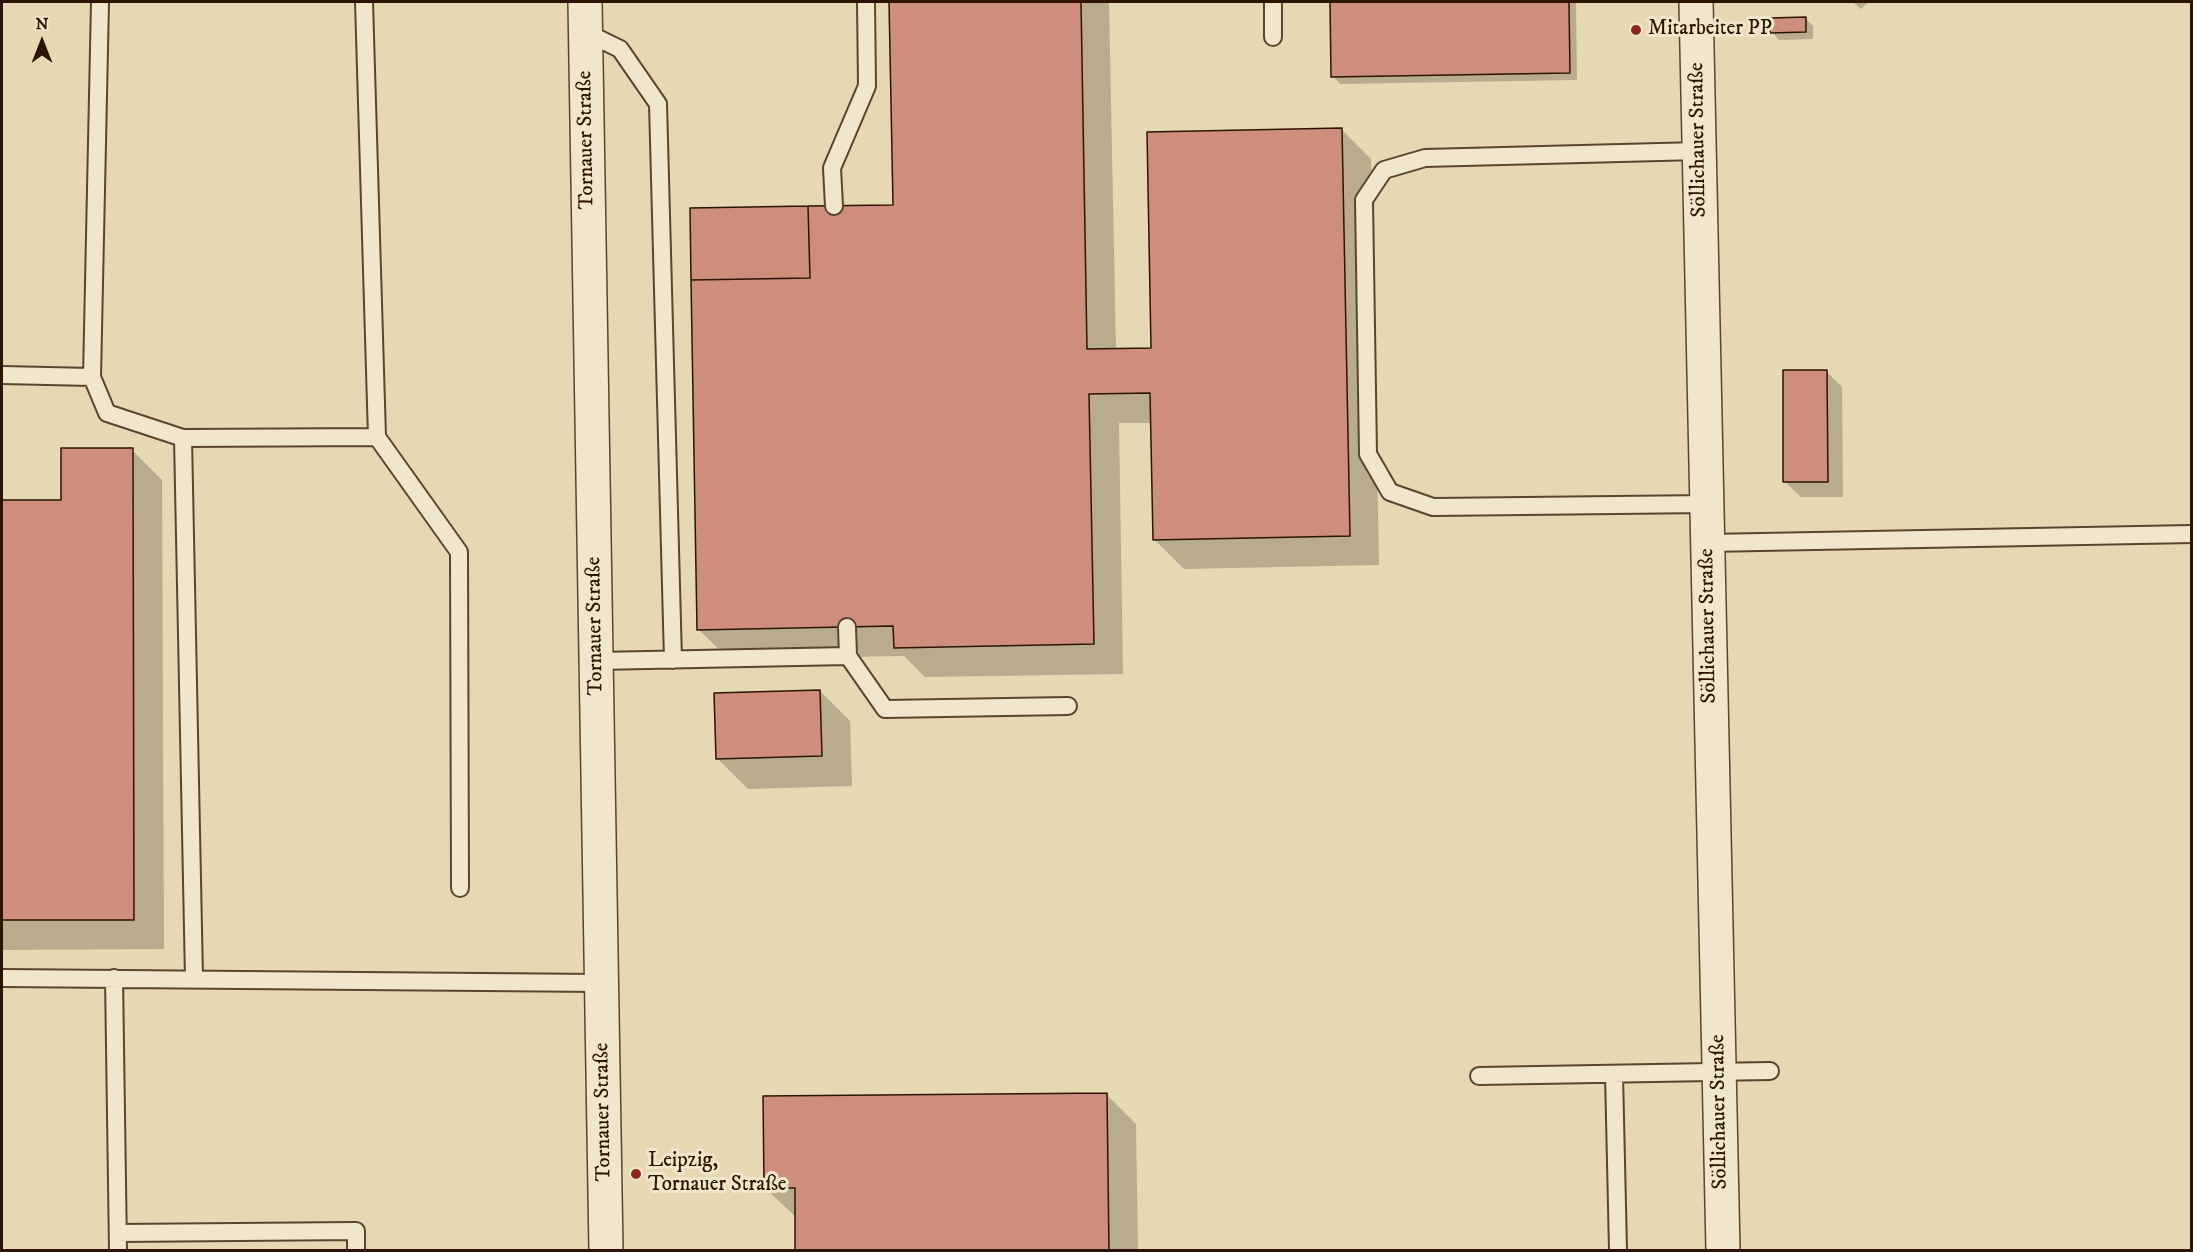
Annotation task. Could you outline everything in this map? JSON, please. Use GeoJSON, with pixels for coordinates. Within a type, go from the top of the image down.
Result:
{"type":"FeatureCollection","features":[{"type":"Feature","properties":{"kind":"street","name":"Söllichauer Straße"},"geometry":{"type":"LineString","coordinates":[[1696,2],[1723,1251]]}},
{"type":"Feature","properties":{"kind":"street","name":"Tornauer Straße"},"geometry":{"type":"LineString","coordinates":[[585,17],[606,1251]]}},
{"type":"Feature","properties":{"kind":"lane"},"geometry":{"type":"LineString","coordinates":[[100,2],[92,377],[107,413],[183,438],[377,437]]}},
{"type":"Feature","properties":{"kind":"lane"},"geometry":{"type":"LineString","coordinates":[[364,2],[377,437],[459,552],[460,888]]}},
{"type":"Feature","properties":{"kind":"lane"},"geometry":{"type":"LineString","coordinates":[[834,206],[832,168],[867,86],[866,2]]}},
{"type":"Feature","properties":{"kind":"lane"},"geometry":{"type":"LineString","coordinates":[[1273,2],[1273,37]]}},
{"type":"Feature","properties":{"kind":"lane"},"geometry":{"type":"LineString","coordinates":[[585,17],[620,49],[658,104],[673,660]]}},
{"type":"Feature","properties":{"kind":"lane"},"geometry":{"type":"LineString","coordinates":[[1699,151],[1425,158],[1384,170],[1364,200],[1368,454],[1390,492],[1433,507],[1707,504]]}},
{"type":"Feature","properties":{"kind":"lane"},"geometry":{"type":"LineString","coordinates":[[2,375],[92,377]]}},
{"type":"Feature","properties":{"kind":"lane"},"geometry":{"type":"LineString","coordinates":[[183,438],[194,978]]}},
{"type":"Feature","properties":{"kind":"lane"},"geometry":{"type":"LineString","coordinates":[[1707,543],[2192,534]]}},
{"type":"Feature","properties":{"kind":"lane"},"geometry":{"type":"LineString","coordinates":[[847,627],[848,656],[885,709],[1068,706]]}},
{"type":"Feature","properties":{"kind":"lane"},"geometry":{"type":"LineString","coordinates":[[597,661],[848,656]]}},
{"type":"Feature","properties":{"kind":"lane"},"geometry":{"type":"LineString","coordinates":[[2,978],[602,983]]}},
{"type":"Feature","properties":{"kind":"lane"},"geometry":{"type":"LineString","coordinates":[[114,978],[118,1251]]}},
{"type":"Feature","properties":{"kind":"lane"},"geometry":{"type":"LineString","coordinates":[[1479,1076],[1770,1071]]}},
{"type":"Feature","properties":{"kind":"lane"},"geometry":{"type":"LineString","coordinates":[[1614,1074],[1618,1251]]}},
{"type":"Feature","properties":{"kind":"lane"},"geometry":{"type":"LineString","coordinates":[[117,1233],[356,1231],[356,1251]]}},
{"type":"Feature","properties":{"kind":"building"},"geometry":{"type":"Polygon","coordinates":[[[889,2],[1081,2],[1087,349],[1151,348],[1147,132],[1342,128],[1350,536],[1153,540],[1150,393],[1089,394],[1094,644],[894,648],[893,626],[697,630],[691,280],[810,278],[808,206],[893,205],[889,2]]]}},
{"type":"Feature","properties":{"kind":"building"},"geometry":{"type":"Polygon","coordinates":[[[1330,2],[1569,2],[1570,73],[1331,77],[1330,2]]]}},
{"type":"Feature","properties":{"kind":"building"},"geometry":{"type":"Polygon","coordinates":[[[1806,17],[1806,32],[1770,33],[1770,18],[1806,17]]]}},
{"type":"Feature","properties":{"kind":"building"},"geometry":{"type":"Polygon","coordinates":[[[808,206],[810,278],[691,280],[690,208],[808,206]]]}},
{"type":"Feature","properties":{"kind":"building"},"geometry":{"type":"Polygon","coordinates":[[[1783,370],[1827,370],[1828,482],[1783,482],[1783,370]]]}},
{"type":"Feature","properties":{"kind":"building"},"geometry":{"type":"Polygon","coordinates":[[[61,448],[133,448],[134,920],[2,920],[2,500],[61,500],[61,448]]]}},
{"type":"Feature","properties":{"kind":"building"},"geometry":{"type":"Polygon","coordinates":[[[820,690],[822,756],[716,759],[714,693],[820,690]]]}},
{"type":"Feature","properties":{"kind":"building"},"geometry":{"type":"Polygon","coordinates":[[[1107,1093],[1109,1250],[795,1250],[795,1188],[764,1188],[763,1096],[1107,1093]]]}},
{"type":"Feature","properties":{"kind":"place","name":"Mitarbeiter PP"},"geometry":{"type":"Point","coordinates":[1636,30]}},
{"type":"Feature","properties":{"kind":"place","name":"Leipzig, Tornauer Straße"},"geometry":{"type":"Point","coordinates":[636,1174]}}]}
